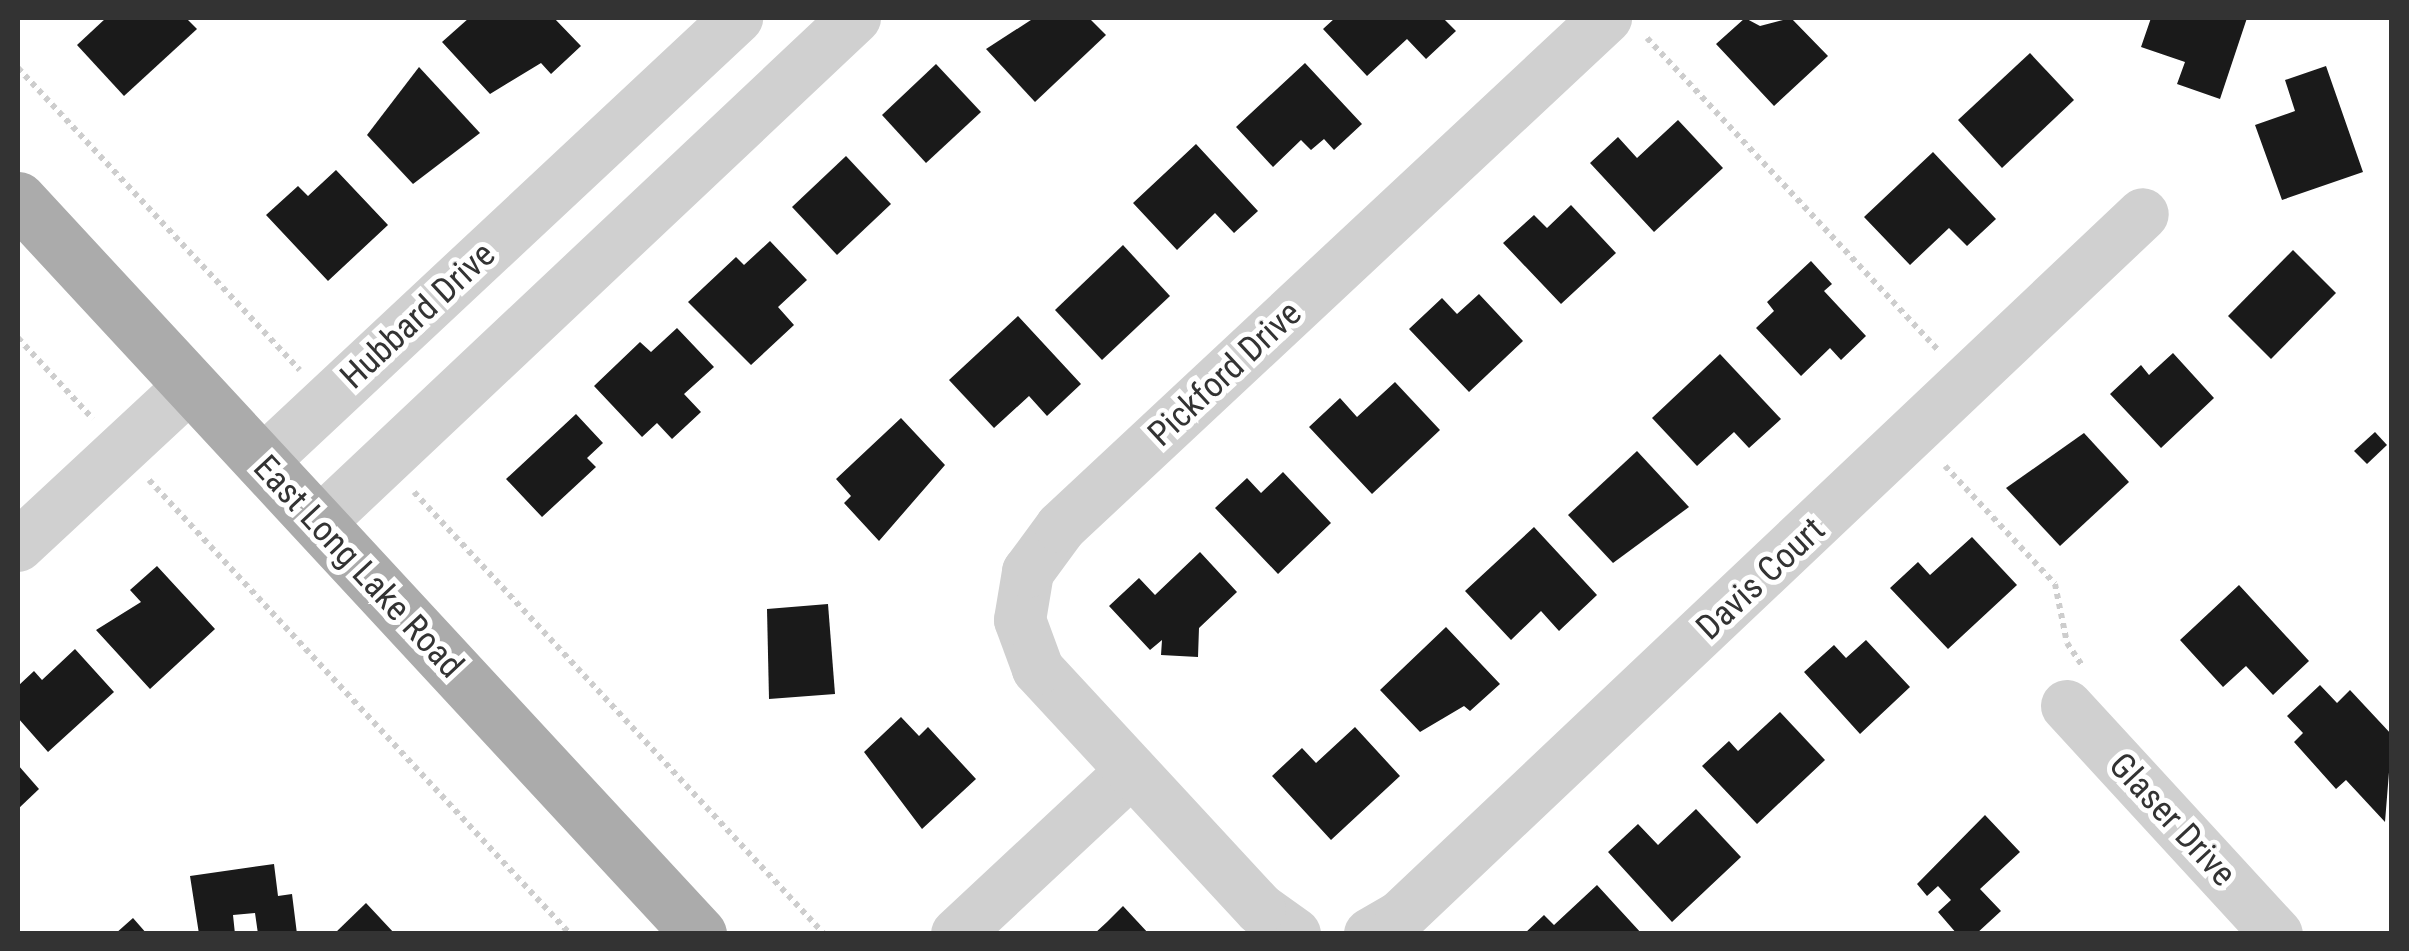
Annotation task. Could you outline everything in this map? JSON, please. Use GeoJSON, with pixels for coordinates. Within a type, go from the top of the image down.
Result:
{"type":"FeatureCollection","features":[{"type":"Feature","properties":{"kind":"main road","name":"East Long Lake Road"},"geometry":{"type":"LineString","coordinates":[[18,199],[699,934]]}},
{"type":"Feature","properties":{"kind":"street","name":"Hubbard Drive"},"geometry":{"type":"LineString","coordinates":[[261,463],[737,18]]}},
{"type":"Feature","properties":{"kind":"street"},"geometry":{"type":"LineString","coordinates":[[318,524],[855,18]]}},
{"type":"Feature","properties":{"kind":"street","name":"Pickford Drive"},"geometry":{"type":"LineString","coordinates":[[1132,771],[1024,646],[1020,600],[1042,546],[1626,28]]}},
{"type":"Feature","properties":{"kind":"street"},"geometry":{"type":"LineString","coordinates":[[575,170],[630,229]]}},
{"type":"Feature","properties":{"kind":"street","name":"Davis Court"},"geometry":{"type":"LineString","coordinates":[[1370,934],[1401,916],[2143,214]]}},
{"type":"Feature","properties":{"kind":"street"},"geometry":{"type":"LineString","coordinates":[[18,546],[190,386]]}},
{"type":"Feature","properties":{"kind":"street","name":"Glaser Drive"},"geometry":{"type":"LineString","coordinates":[[2067,708],[2277,934]]}},
{"type":"Feature","properties":{"kind":"street"},"geometry":{"type":"LineString","coordinates":[[957,934],[1132,771],[1295,934]]}},
{"type":"Feature","properties":{"kind":"path"},"geometry":{"type":"LineString","coordinates":[[1626,28],[1946,358]]}},
{"type":"Feature","properties":{"kind":"path"},"geometry":{"type":"LineString","coordinates":[[18,68],[312,380]]}},
{"type":"Feature","properties":{"kind":"path"},"geometry":{"type":"LineString","coordinates":[[18,338],[106,432]]}},
{"type":"Feature","properties":{"kind":"path"},"geometry":{"type":"LineString","coordinates":[[1945,466],[2056,584],[2067,643],[2067,708]]}},
{"type":"Feature","properties":{"kind":"path"},"geometry":{"type":"LineString","coordinates":[[140,470],[570,934]]}},
{"type":"Feature","properties":{"kind":"path"},"geometry":{"type":"LineString","coordinates":[[409,487],[824,934]]}},
{"type":"Feature","properties":{"kind":"building"},"geometry":{"type":"Polygon","coordinates":[[[106,18],[186,18],[197,29],[124,96],[77,45],[106,18]]]}},
{"type":"Feature","properties":{"kind":"building"},"geometry":{"type":"Polygon","coordinates":[[[469,18],[554,18],[581,46],[551,74],[541,63],[490,94],[442,42],[469,18]]]}},
{"type":"Feature","properties":{"kind":"building"},"geometry":{"type":"Polygon","coordinates":[[[1034,18],[1089,18],[1106,35],[1035,102],[986,49],[1034,18]]]}},
{"type":"Feature","properties":{"kind":"building"},"geometry":{"type":"Polygon","coordinates":[[[1335,18],[1443,18],[1456,31],[1426,59],[1407,39],[1367,76],[1323,29],[1335,18]]]}},
{"type":"Feature","properties":{"kind":"building"},"geometry":{"type":"Polygon","coordinates":[[[1745,18],[1760,26],[1791,18],[1828,56],[1774,106],[1716,44],[1745,18]]]}},
{"type":"Feature","properties":{"kind":"building"},"geometry":{"type":"Polygon","coordinates":[[[2151,18],[2247,18],[2220,99],[2177,84],[2185,62],[2141,47],[2151,18]]]}},
{"type":"Feature","properties":{"kind":"building"},"geometry":{"type":"Polygon","coordinates":[[[2030,53],[2074,100],[2002,168],[1958,120],[2030,53]]]}},
{"type":"Feature","properties":{"kind":"building"},"geometry":{"type":"Polygon","coordinates":[[[1305,63],[1362,124],[1334,150],[1324,139],[1311,150],[1301,140],[1273,167],[1236,127],[1305,63]]]}},
{"type":"Feature","properties":{"kind":"building"},"geometry":{"type":"Polygon","coordinates":[[[936,64],[981,112],[926,163],[882,115],[936,64]]]}},
{"type":"Feature","properties":{"kind":"building"},"geometry":{"type":"Polygon","coordinates":[[[2326,66],[2363,172],[2282,200],[2255,125],[2295,111],[2285,80],[2326,66]]]}},
{"type":"Feature","properties":{"kind":"building"},"geometry":{"type":"Polygon","coordinates":[[[419,67],[480,133],[413,184],[367,135],[419,67]]]}},
{"type":"Feature","properties":{"kind":"building"},"geometry":{"type":"Polygon","coordinates":[[[1678,120],[1723,168],[1654,232],[1590,163],[1618,137],[1637,158],[1678,120]]]}},
{"type":"Feature","properties":{"kind":"building"},"geometry":{"type":"Polygon","coordinates":[[[1196,144],[1258,211],[1234,233],[1215,213],[1177,250],[1133,203],[1196,144]]]}},
{"type":"Feature","properties":{"kind":"building"},"geometry":{"type":"Polygon","coordinates":[[[1933,152],[1996,219],[1967,246],[1949,228],[1910,265],[1864,217],[1933,152]]]}},
{"type":"Feature","properties":{"kind":"building"},"geometry":{"type":"Polygon","coordinates":[[[846,156],[891,204],[837,255],[792,207],[846,156]]]}},
{"type":"Feature","properties":{"kind":"building"},"geometry":{"type":"Polygon","coordinates":[[[336,170],[388,225],[328,281],[266,215],[298,186],[308,196],[336,170]]]}},
{"type":"Feature","properties":{"kind":"building"},"geometry":{"type":"Polygon","coordinates":[[[1571,205],[1616,253],[1561,304],[1503,243],[1534,215],[1547,228],[1571,205]]]}},
{"type":"Feature","properties":{"kind":"building"},"geometry":{"type":"Polygon","coordinates":[[[770,241],[807,280],[778,307],[794,325],[751,365],[688,302],[736,257],[744,265],[770,241]]]}},
{"type":"Feature","properties":{"kind":"building"},"geometry":{"type":"Polygon","coordinates":[[[1123,245],[1170,296],[1102,360],[1055,310],[1123,245]]]}},
{"type":"Feature","properties":{"kind":"building"},"geometry":{"type":"Polygon","coordinates":[[[2293,250],[2336,293],[2271,359],[2228,316],[2293,250]]]}},
{"type":"Feature","properties":{"kind":"building"},"geometry":{"type":"Polygon","coordinates":[[[1811,261],[1832,284],[1824,291],[1866,336],[1841,360],[1830,348],[1801,376],[1756,328],[1774,311],[1767,302],[1811,261]]]}},
{"type":"Feature","properties":{"kind":"building"},"geometry":{"type":"Polygon","coordinates":[[[1479,294],[1523,341],[1469,392],[1409,329],[1442,298],[1457,314],[1479,294]]]}},
{"type":"Feature","properties":{"kind":"building"},"geometry":{"type":"Polygon","coordinates":[[[1018,316],[1081,384],[1047,416],[1029,396],[994,428],[949,380],[1018,316]]]}},
{"type":"Feature","properties":{"kind":"building"},"geometry":{"type":"Polygon","coordinates":[[[677,328],[714,367],[684,394],[701,412],[672,439],[657,423],[642,437],[594,386],[640,342],[651,352],[677,328]]]}},
{"type":"Feature","properties":{"kind":"building"},"geometry":{"type":"Polygon","coordinates":[[[2173,353],[2214,398],[2161,448],[2110,394],[2141,365],[2149,375],[2173,353]]]}},
{"type":"Feature","properties":{"kind":"building"},"geometry":{"type":"Polygon","coordinates":[[[1720,354],[1781,419],[1749,448],[1734,432],[1697,466],[1652,418],[1720,354]]]}},
{"type":"Feature","properties":{"kind":"building"},"geometry":{"type":"Polygon","coordinates":[[[1395,382],[1440,430],[1372,494],[1309,427],[1340,398],[1357,417],[1395,382]]]}},
{"type":"Feature","properties":{"kind":"building"},"geometry":{"type":"Polygon","coordinates":[[[576,414],[603,443],[587,458],[596,467],[542,517],[506,479],[576,414]]]}},
{"type":"Feature","properties":{"kind":"building"},"geometry":{"type":"Polygon","coordinates":[[[901,418],[945,465],[879,541],[844,503],[851,496],[836,479],[901,418]]]}},
{"type":"Feature","properties":{"kind":"building"},"geometry":{"type":"Polygon","coordinates":[[[2375,432],[2387,445],[2367,464],[2354,451],[2375,432]]]}},
{"type":"Feature","properties":{"kind":"building"},"geometry":{"type":"Polygon","coordinates":[[[2084,433],[2129,482],[2060,546],[2006,488],[2084,433]]]}},
{"type":"Feature","properties":{"kind":"building"},"geometry":{"type":"Polygon","coordinates":[[[1637,451],[1689,507],[1613,563],[1568,515],[1637,451]]]}},
{"type":"Feature","properties":{"kind":"building"},"geometry":{"type":"Polygon","coordinates":[[[1283,472],[1331,523],[1278,574],[1215,508],[1247,478],[1261,493],[1283,472]]]}},
{"type":"Feature","properties":{"kind":"building"},"geometry":{"type":"Polygon","coordinates":[[[1534,527],[1597,595],[1559,631],[1541,611],[1511,640],[1465,591],[1534,527]]]}},
{"type":"Feature","properties":{"kind":"building"},"geometry":{"type":"Polygon","coordinates":[[[1972,537],[2017,585],[1948,649],[1890,588],[1918,562],[1930,575],[1972,537]]]}},
{"type":"Feature","properties":{"kind":"building"},"geometry":{"type":"Polygon","coordinates":[[[1200,552],[1237,592],[1199,628],[1198,657],[1161,655],[1162,640],[1150,650],[1109,606],[1139,578],[1155,595],[1200,552]]]}},
{"type":"Feature","properties":{"kind":"building"},"geometry":{"type":"Polygon","coordinates":[[[157,566],[215,629],[150,689],[96,630],[141,602],[130,590],[157,566]]]}},
{"type":"Feature","properties":{"kind":"building"},"geometry":{"type":"Polygon","coordinates":[[[2239,585],[2309,661],[2273,695],[2246,666],[2223,687],[2180,640],[2239,585]]]}},
{"type":"Feature","properties":{"kind":"building"},"geometry":{"type":"Polygon","coordinates":[[[828,604],[835,694],[769,699],[767,609],[828,604]]]}},
{"type":"Feature","properties":{"kind":"building"},"geometry":{"type":"Polygon","coordinates":[[[1446,627],[1500,684],[1470,711],[1464,706],[1420,732],[1380,690],[1446,627]]]}},
{"type":"Feature","properties":{"kind":"building"},"geometry":{"type":"Polygon","coordinates":[[[1866,640],[1910,687],[1860,734],[1804,672],[1834,645],[1846,658],[1866,640]]]}},
{"type":"Feature","properties":{"kind":"building"},"geometry":{"type":"Polygon","coordinates":[[[75,649],[114,692],[48,752],[18,718],[18,686],[34,671],[42,680],[75,649]]]}},
{"type":"Feature","properties":{"kind":"building"},"geometry":{"type":"Polygon","coordinates":[[[2320,685],[2337,703],[2350,690],[2392,735],[2385,822],[2346,780],[2336,789],[2294,742],[2303,733],[2287,716],[2320,685]]]}},
{"type":"Feature","properties":{"kind":"building"},"geometry":{"type":"Polygon","coordinates":[[[1780,712],[1825,760],[1757,824],[1702,766],[1729,741],[1738,751],[1780,712]]]}},
{"type":"Feature","properties":{"kind":"building"},"geometry":{"type":"Polygon","coordinates":[[[901,717],[919,736],[928,727],[976,779],[922,829],[864,752],[901,717]]]}},
{"type":"Feature","properties":{"kind":"building"},"geometry":{"type":"Polygon","coordinates":[[[1355,727],[1400,776],[1331,840],[1272,776],[1302,748],[1316,763],[1355,727]]]}},
{"type":"Feature","properties":{"kind":"building"},"geometry":{"type":"Polygon","coordinates":[[[18,765],[39,789],[18,809],[18,765]]]}},
{"type":"Feature","properties":{"kind":"building"},"geometry":{"type":"Polygon","coordinates":[[[1696,809],[1741,857],[1672,922],[1608,852],[1638,824],[1658,845],[1696,809]]]}},
{"type":"Feature","properties":{"kind":"building"},"geometry":{"type":"Polygon","coordinates":[[[1985,815],[2020,852],[1980,889],[2001,911],[1976,934],[1957,934],[1938,912],[1951,900],[1938,886],[1927,896],[1917,884],[1985,815]]]}},
{"type":"Feature","properties":{"kind":"building"},"geometry":{"type":"Polygon","coordinates":[[[274,864],[278,896],[292,894],[297,934],[258,934],[255,913],[233,915],[235,934],[199,934],[190,876],[274,864]]]}},
{"type":"Feature","properties":{"kind":"building"},"geometry":{"type":"Polygon","coordinates":[[[1597,885],[1642,934],[1524,934],[1544,915],[1554,925],[1597,885]]]}},
{"type":"Feature","properties":{"kind":"building"},"geometry":{"type":"Polygon","coordinates":[[[366,903],[395,934],[334,934],[366,903]]]}},
{"type":"Feature","properties":{"kind":"building"},"geometry":{"type":"Polygon","coordinates":[[[1123,906],[1149,934],[1094,934],[1107,922],[1123,906]]]}},
{"type":"Feature","properties":{"kind":"building"},"geometry":{"type":"Polygon","coordinates":[[[133,918],[147,934],[115,934],[133,918]]]}}]}
